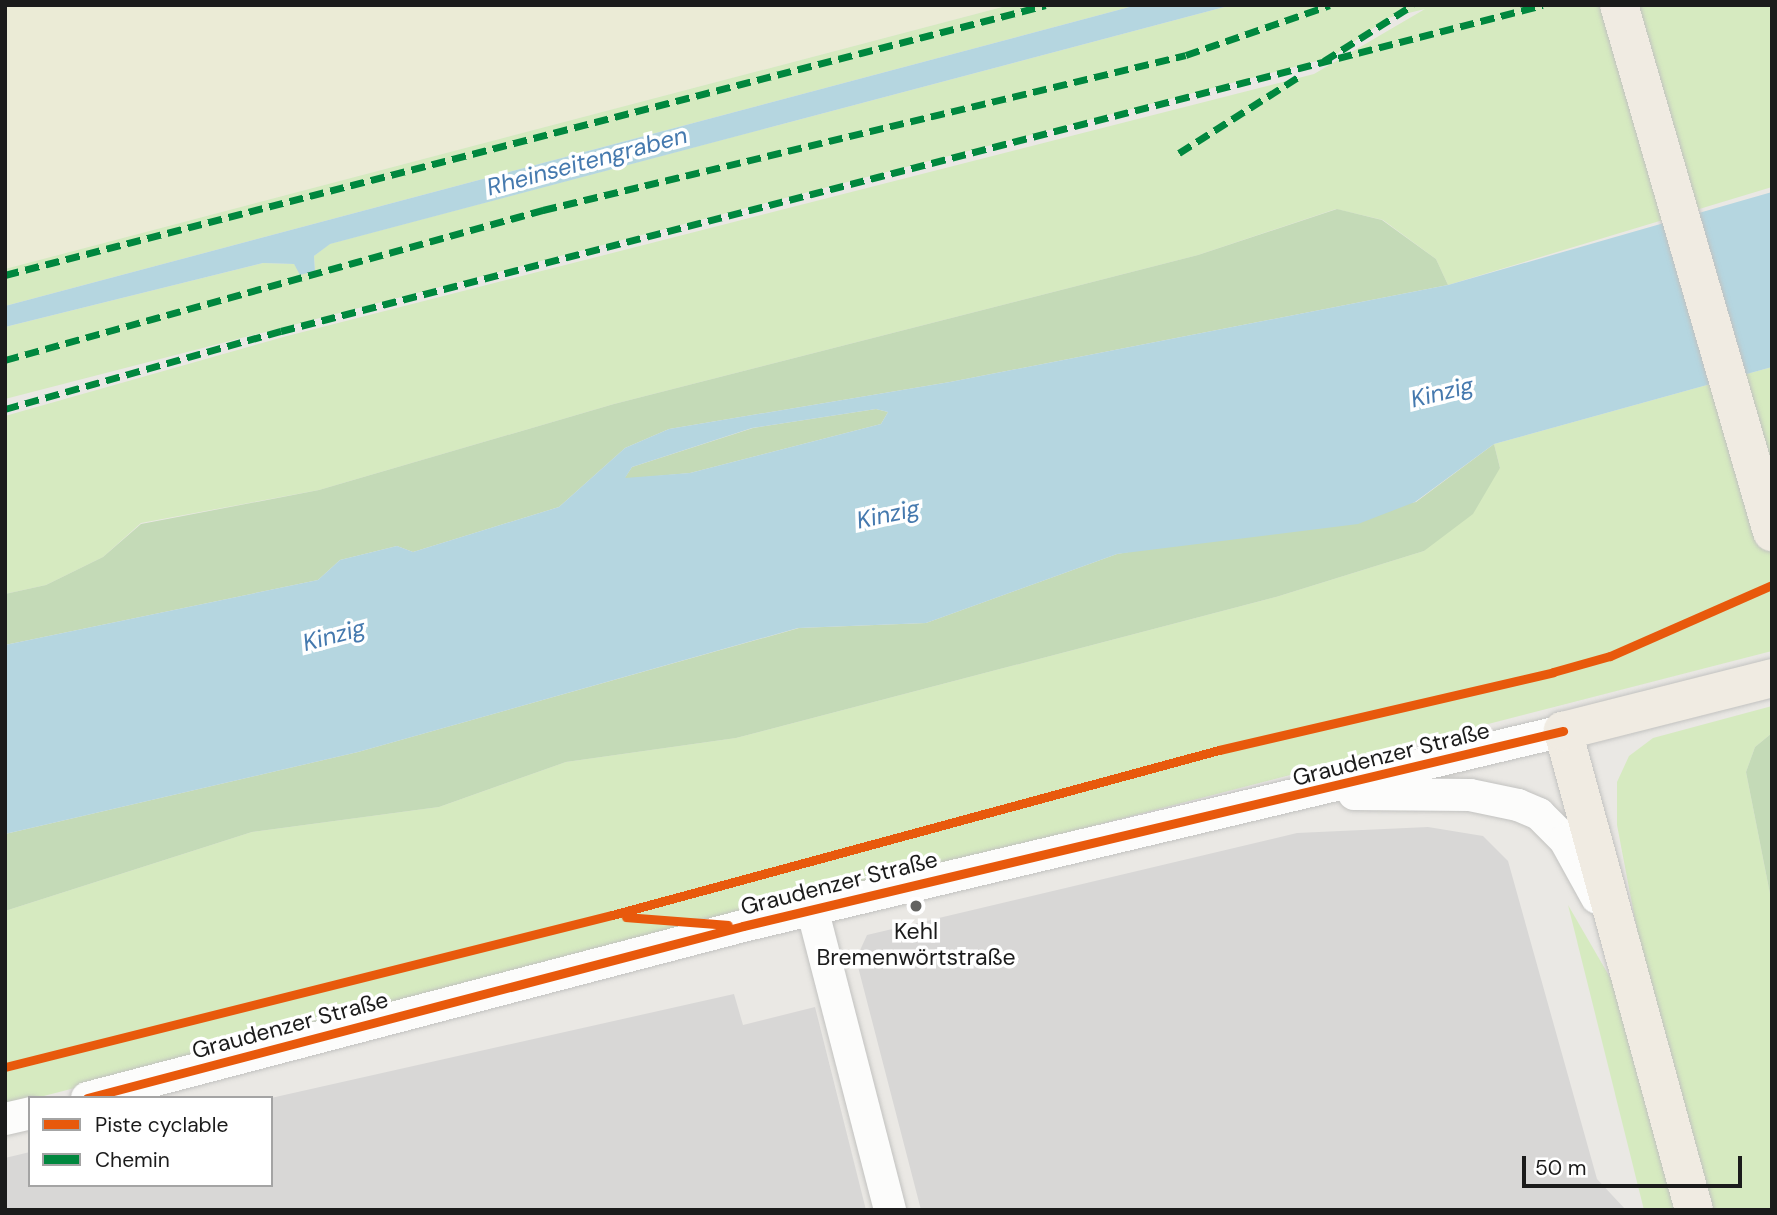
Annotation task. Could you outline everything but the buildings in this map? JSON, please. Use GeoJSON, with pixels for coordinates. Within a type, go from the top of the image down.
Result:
{"type":"FeatureCollection","features":[{"type":"Feature","properties":{"kind":"main road"},"geometry":{"type":"LineString","coordinates":[[1619,5],[1772,532]]}},
{"type":"Feature","properties":{"kind":"main road","name":"Graudenzer Straße"},"geometry":{"type":"LineString","coordinates":[[1563,732],[1772,678]]}},
{"type":"Feature","properties":{"kind":"main road"},"geometry":{"type":"LineString","coordinates":[[1563,732],[1616,941],[1694,1210]]}},
{"type":"Feature","properties":{"kind":"street","name":"Graudenzer Straße"},"geometry":{"type":"LineString","coordinates":[[95,1096],[813,912],[1563,732]]}},
{"type":"Feature","properties":{"kind":"street"},"geometry":{"type":"LineString","coordinates":[[1314,792],[1470,795],[1539,814],[1577,857],[1616,941]]}},
{"type":"Feature","properties":{"kind":"street"},"geometry":{"type":"LineString","coordinates":[[813,912],[890,1210]]}},
{"type":"Feature","properties":{"kind":"street"},"geometry":{"type":"LineString","coordinates":[[5,1119],[28,1113]]}},
{"type":"Feature","properties":{"kind":"green space"},"geometry":{"type":"Polygon","coordinates":[[[5,5],[1010,5],[5,269],[5,5]]]}},
{"type":"Feature","properties":{"kind":"green space"},"geometry":{"type":"Polygon","coordinates":[[[1010,5],[1137,5],[5,306],[5,269],[1010,5]]]}},
{"type":"Feature","properties":{"kind":"green space"},"geometry":{"type":"Polygon","coordinates":[[[1232,5],[1772,5],[1772,187],[1448,285],[1436,259],[1383,220],[1336,209],[1198,255],[614,404],[319,490],[141,523],[103,557],[46,585],[5,594],[5,416],[287,336],[1314,74],[1425,9],[1388,18],[1332,57],[5,399],[5,327],[263,263],[294,264],[301,274],[315,270],[314,256],[329,244],[1232,5]]]}},
{"type":"Feature","properties":{"kind":"green space"},"geometry":{"type":"Polygon","coordinates":[[[1337,209],[1382,220],[1436,259],[1448,285],[950,382],[669,429],[625,448],[559,507],[413,552],[397,546],[340,560],[318,580],[5,645],[5,594],[46,585],[103,557],[141,524],[319,490],[614,404],[1198,255],[1337,209]]]}},
{"type":"Feature","properties":{"kind":"green space"},"geometry":{"type":"Polygon","coordinates":[[[1772,367],[1772,651],[44,1096],[28,1096],[28,1100],[5,1106],[5,911],[252,832],[439,807],[566,762],[736,738],[1276,597],[1424,551],[1500,468],[1494,444],[1772,367]]]}},
{"type":"Feature","properties":{"kind":"green space"},"geometry":{"type":"Polygon","coordinates":[[[876,409],[888,412],[881,424],[690,473],[624,479],[632,467],[753,428],[876,409]]]}},
{"type":"Feature","properties":{"kind":"green space"},"geometry":{"type":"Polygon","coordinates":[[[1494,444],[1500,468],[1473,514],[1424,551],[1276,597],[736,738],[566,762],[439,807],[252,832],[5,911],[5,834],[358,752],[799,628],[926,623],[1117,554],[1416,502],[1494,444]]]}},
{"type":"Feature","properties":{"kind":"green space"},"geometry":{"type":"Polygon","coordinates":[[[1772,706],[1772,733],[1755,747],[1746,772],[1772,904],[1772,1210],[1708,1210],[1641,951],[1617,825],[1617,782],[1629,756],[1653,738],[1772,706]]]}},
{"type":"Feature","properties":{"kind":"green space"},"geometry":{"type":"Polygon","coordinates":[[[1772,733],[1772,904],[1746,772],[1755,747],[1772,733]]]}},
{"type":"Feature","properties":{"kind":"green space"},"geometry":{"type":"Polygon","coordinates":[[[1568,905],[1615,986],[1678,1210],[1644,1210],[1568,905]]]}},
{"type":"Feature","properties":{"kind":"shaded area"},"geometry":{"type":"Polygon","coordinates":[[[1428,827],[1483,836],[1508,861],[1597,1179],[1626,1210],[921,1210],[856,959],[867,935],[1297,833],[1428,827]]]}},
{"type":"Feature","properties":{"kind":"shaded area"},"geometry":{"type":"Polygon","coordinates":[[[734,994],[743,1025],[815,1007],[866,1210],[5,1210],[5,1158],[28,1152],[28,1187],[273,1187],[273,1098],[734,994]]]}},
{"type":"Feature","properties":{"kind":"water","name":"Rheinseitengraben"},"geometry":{"type":"Polygon","coordinates":[[[1137,5],[1232,5],[330,244],[314,256],[315,271],[300,275],[294,264],[263,263],[5,327],[5,306],[1137,5]]]}},
{"type":"Feature","properties":{"kind":"water","name":"Kinzig"},"geometry":{"type":"Polygon","coordinates":[[[1772,192],[1772,367],[1494,444],[1415,502],[1358,524],[1117,554],[926,623],[798,628],[358,752],[5,834],[5,645],[318,580],[340,560],[397,546],[413,552],[559,507],[625,448],[669,429],[950,382],[1448,285],[1772,192]],[[876,409],[752,428],[632,467],[625,478],[690,473],[881,424],[888,412],[876,409]]]}},
{"type":"Feature","properties":{"kind":"marked path"},"geometry":{"type":"LineString","coordinates":[[5,275],[1046,5]]}},
{"type":"Feature","properties":{"kind":"marked path"},"geometry":{"type":"LineString","coordinates":[[5,360],[543,210],[1186,55],[1330,5]]}},
{"type":"Feature","properties":{"kind":"marked path"},"geometry":{"type":"LineString","coordinates":[[1324,61],[1413,5]]}},
{"type":"Feature","properties":{"kind":"marked path"},"geometry":{"type":"LineString","coordinates":[[5,409],[281,331],[1543,5]]}},
{"type":"Feature","properties":{"kind":"marked path"},"geometry":{"type":"LineString","coordinates":[[1179,153],[1300,76]]}},
{"type":"Feature","properties":{"kind":"cycle path"},"geometry":{"type":"LineString","coordinates":[[5,1067],[612,915],[1219,750],[1553,672],[1610,656],[1772,585]]}},
{"type":"Feature","properties":{"kind":"cycle path"},"geometry":{"type":"LineString","coordinates":[[95,1096],[743,926],[1563,731]]}},
{"type":"Feature","properties":{"kind":"cycle path"},"geometry":{"type":"LineString","coordinates":[[626,917],[728,925]]}},
{"type":"Feature","properties":{"kind":"place","name":"Kehl Bremenwörtstraße"},"geometry":{"type":"Point","coordinates":[916,906]}}]}
